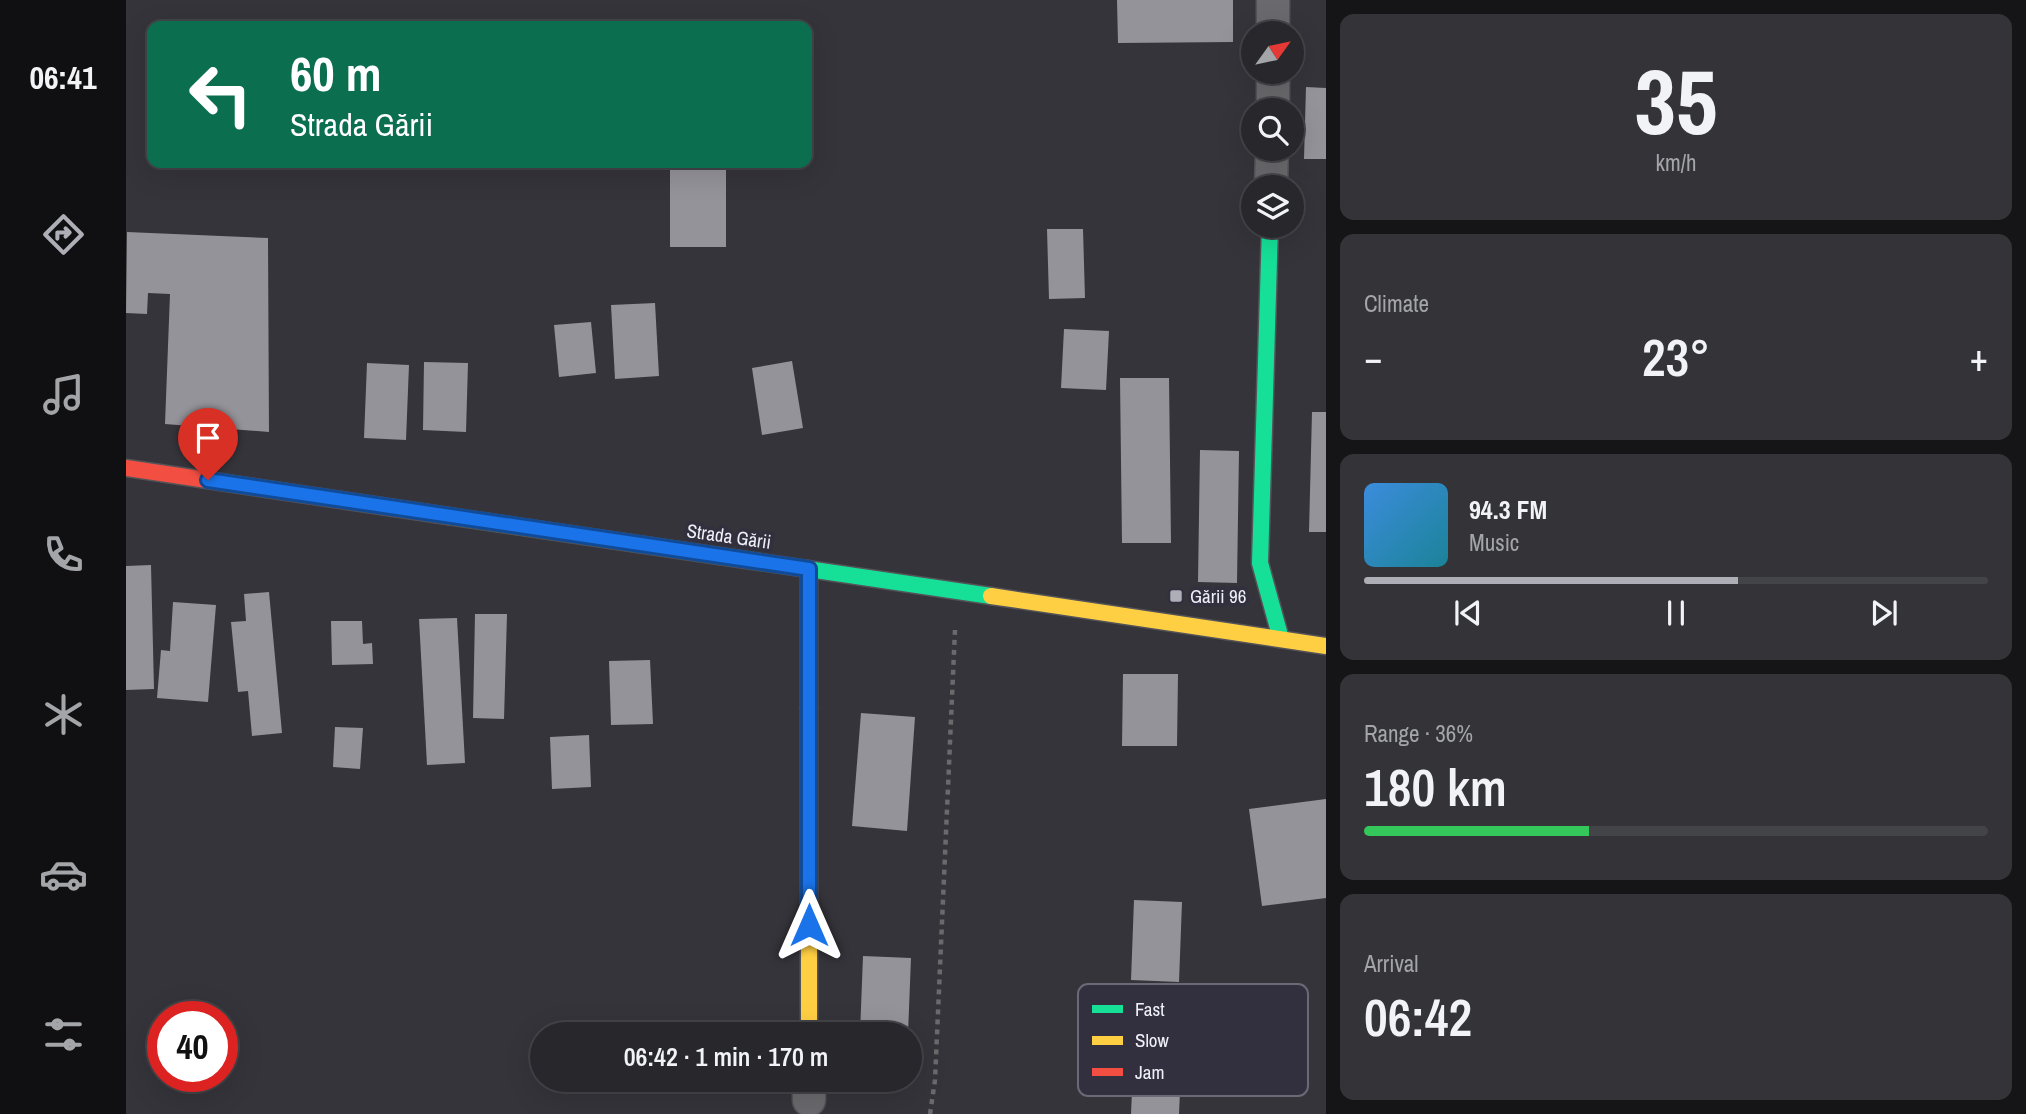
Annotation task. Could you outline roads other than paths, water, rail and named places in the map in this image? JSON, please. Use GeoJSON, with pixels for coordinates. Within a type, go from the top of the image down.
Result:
{"type":"FeatureCollection","features":[{"type":"Feature","properties":{"kind":"street"},"geometry":{"type":"LineString","coordinates":[[1273,0],[1273,21]]}},
{"type":"Feature","properties":{"kind":"street"},"geometry":{"type":"LineString","coordinates":[[1269,238],[1260,563],[1281,639]]}},
{"type":"Feature","properties":{"kind":"street","name":"Strada Gării"},"geometry":{"type":"LineString","coordinates":[[126,468],[1326,646]]}},
{"type":"Feature","properties":{"kind":"street"},"geometry":{"type":"LineString","coordinates":[[809,569],[809,1022]]}},
{"type":"Feature","properties":{"kind":"place","name":"Gării 96"},"geometry":{"type":"Point","coordinates":[1176,596]}}]}
